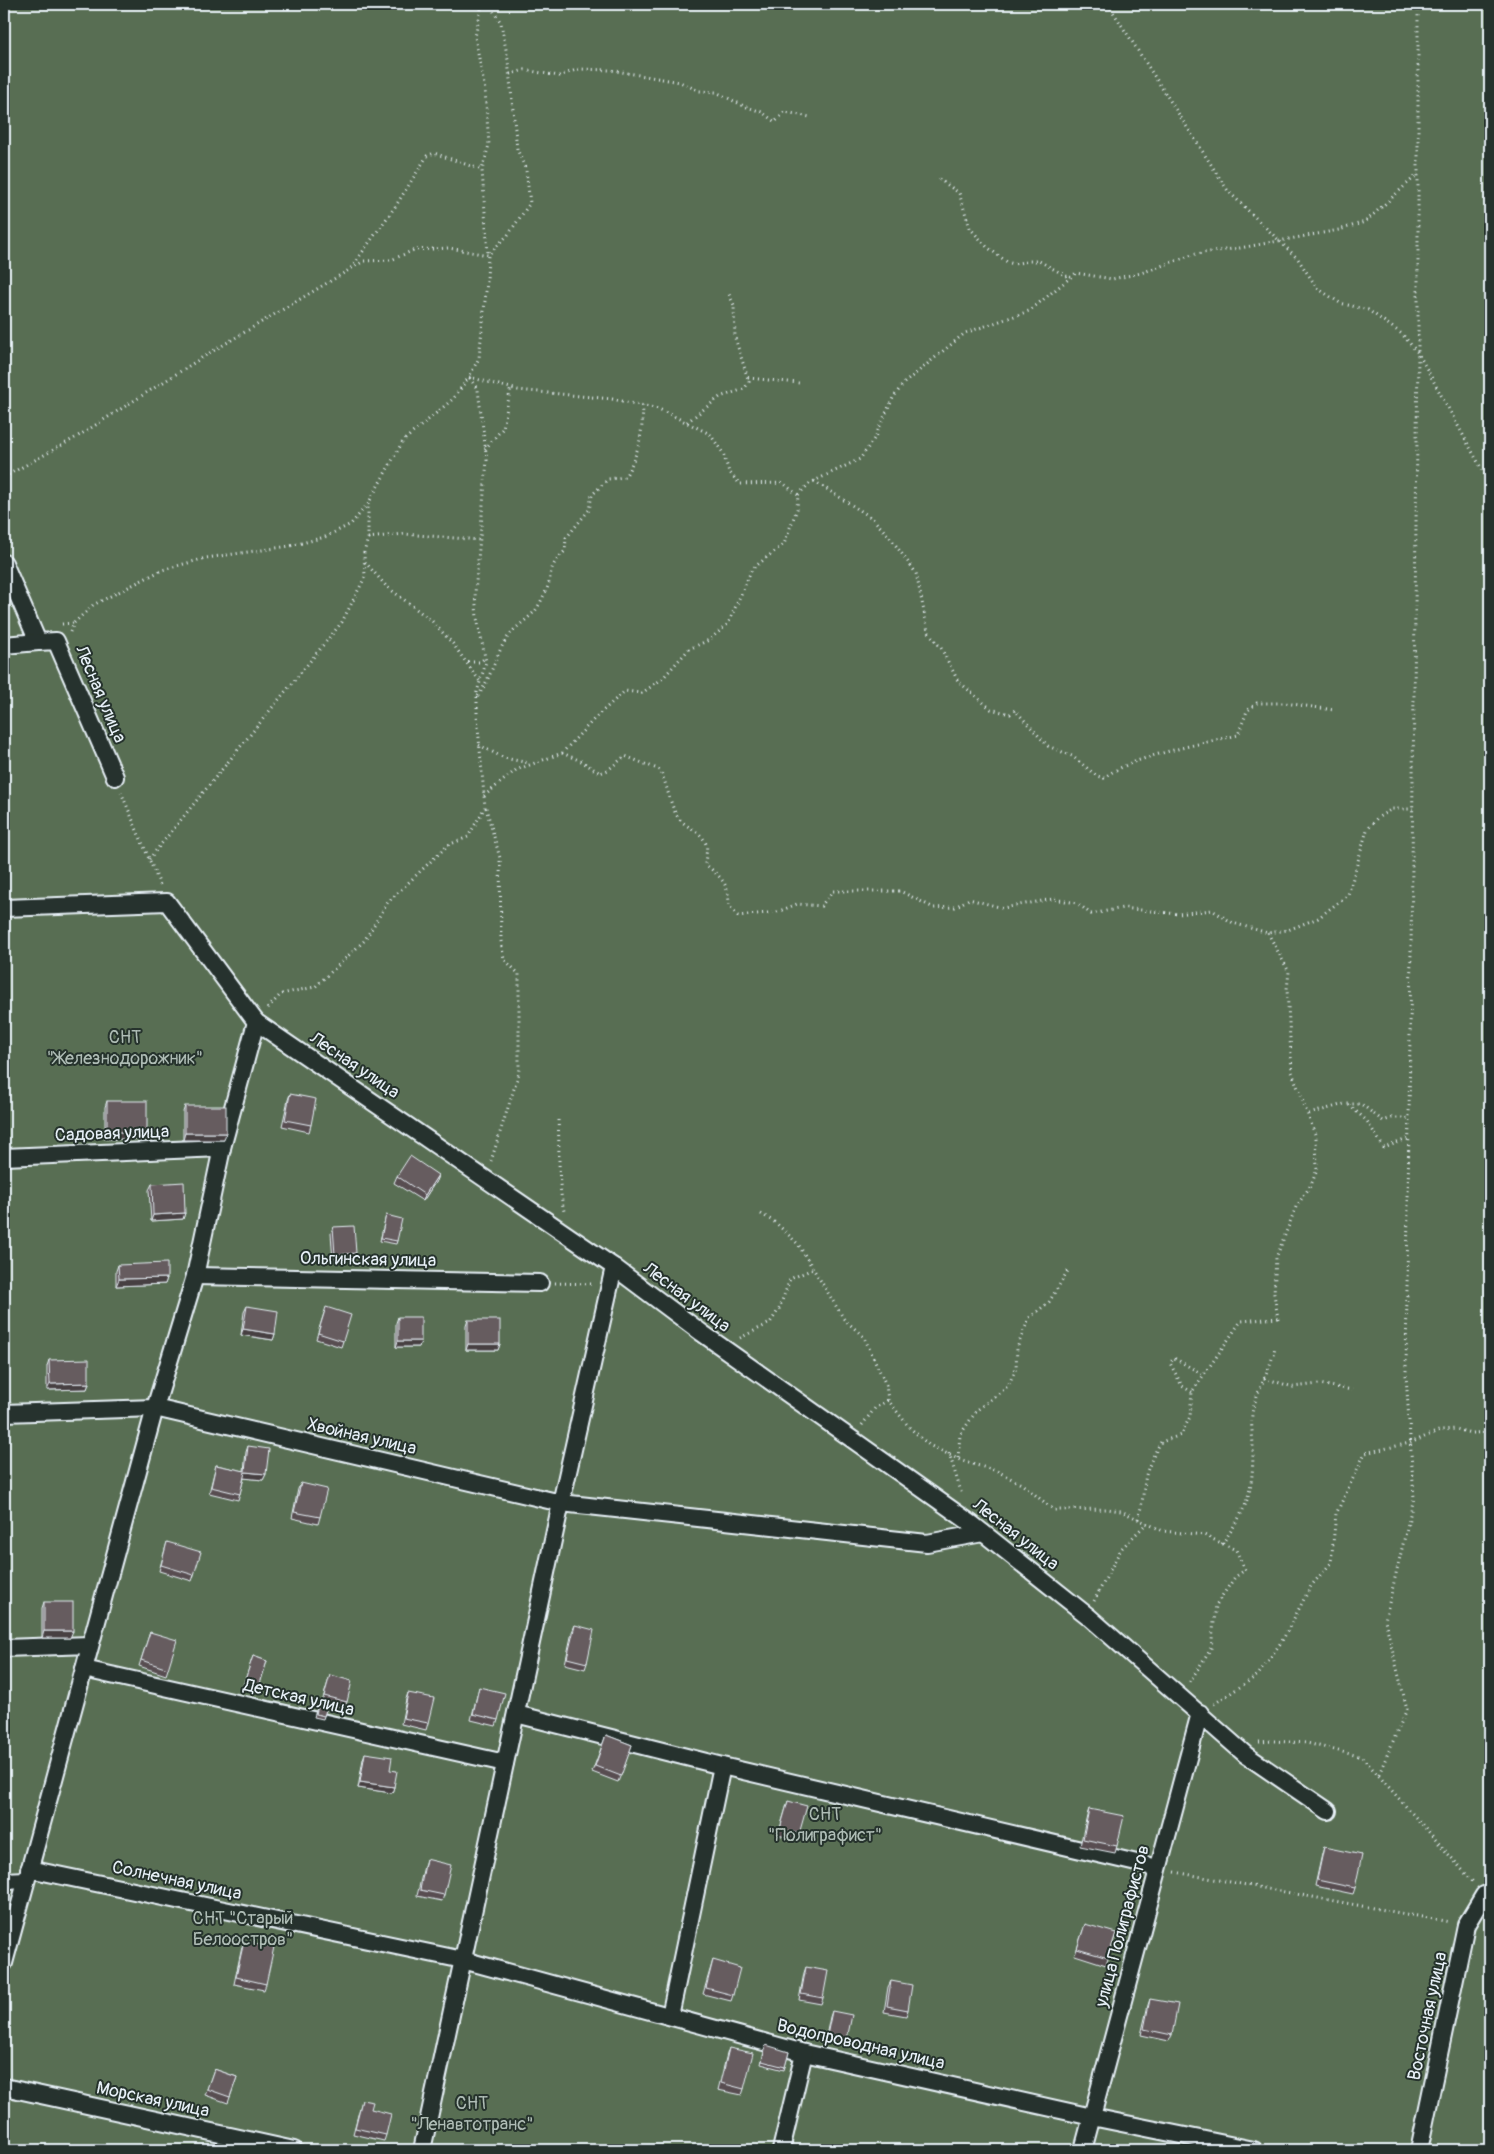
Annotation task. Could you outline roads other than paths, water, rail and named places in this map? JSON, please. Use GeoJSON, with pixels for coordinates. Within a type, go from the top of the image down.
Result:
{"type":"FeatureCollection","features":[{"type":"Feature","properties":{"kind":"street"},"geometry":{"type":"LineString","coordinates":[[4,563],[38,642],[4,645]]}},
{"type":"Feature","properties":{"kind":"street","name":"Лесная улица"},"geometry":{"type":"LineString","coordinates":[[38,642],[56,641],[115,777]]}},
{"type":"Feature","properties":{"kind":"street","name":"Лесная улица"},"geometry":{"type":"LineString","coordinates":[[4,908],[167,902],[256,1022],[614,1267],[718,1345],[977,1528],[1088,1616],[1236,1745],[1288,1785],[1328,1811]]}},
{"type":"Feature","properties":{"kind":"street"},"geometry":{"type":"LineString","coordinates":[[4,1963],[155,1408],[195,1276],[222,1148],[256,1022]]}},
{"type":"Feature","properties":{"kind":"street","name":"Садовая улица"},"geometry":{"type":"LineString","coordinates":[[4,1157],[222,1148]]}},
{"type":"Feature","properties":{"kind":"street"},"geometry":{"type":"LineString","coordinates":[[422,2150],[561,1503],[614,1267]]}},
{"type":"Feature","properties":{"kind":"street","name":"Ольгинская улица"},"geometry":{"type":"LineString","coordinates":[[195,1276],[540,1283]]}},
{"type":"Feature","properties":{"kind":"street","name":"Хвойная улица"},"geometry":{"type":"LineString","coordinates":[[4,1413],[155,1408],[561,1503],[927,1543],[977,1528]]}},
{"type":"Feature","properties":{"kind":"street"},"geometry":{"type":"LineString","coordinates":[[4,1648],[90,1645]]}},
{"type":"Feature","properties":{"kind":"street","name":"Детская улица"},"geometry":{"type":"LineString","coordinates":[[84,1670],[505,1763]]}},
{"type":"Feature","properties":{"kind":"street","name":"улица Полиграфистов"},"geometry":{"type":"LineString","coordinates":[[1083,2150],[1200,1713]]}},
{"type":"Feature","properties":{"kind":"street"},"geometry":{"type":"LineString","coordinates":[[516,1714],[722,1766],[1158,1868]]}},
{"type":"Feature","properties":{"kind":"street"},"geometry":{"type":"LineString","coordinates":[[670,2016],[722,1766]]}},
{"type":"Feature","properties":{"kind":"street","name":"Солнечная улица"},"geometry":{"type":"LineString","coordinates":[[4,1881],[28,1875],[463,1960]]}},
{"type":"Feature","properties":{"kind":"street","name":"Восточная улица"},"geometry":{"type":"LineString","coordinates":[[1419,2150],[1466,1925],[1484,1895]]}},
{"type":"Feature","properties":{"kind":"street","name":"Водопроводная улица"},"geometry":{"type":"LineString","coordinates":[[463,1960],[804,2053],[1092,2117],[1254,2150]]}},
{"type":"Feature","properties":{"kind":"street"},"geometry":{"type":"LineString","coordinates":[[781,2150],[804,2053]]}},
{"type":"Feature","properties":{"kind":"street","name":"Морская улица"},"geometry":{"type":"LineString","coordinates":[[4,2087],[294,2150]]}},
{"type":"Feature","properties":{"kind":"park label","name":"СНТ \"Железнодорожник\""},"geometry":{"type":"Point","coordinates":[125,1047]}},
{"type":"Feature","properties":{"kind":"park label","name":"СНТ \"Полиграфист\""},"geometry":{"type":"Point","coordinates":[825,1824]}},
{"type":"Feature","properties":{"kind":"park label","name":"СНТ \"Старый Белоостров\""},"geometry":{"type":"Point","coordinates":[243,1928]}},
{"type":"Feature","properties":{"kind":"park label","name":"СНТ \"Ленавтотранс\""},"geometry":{"type":"Point","coordinates":[472,2113]}}]}
